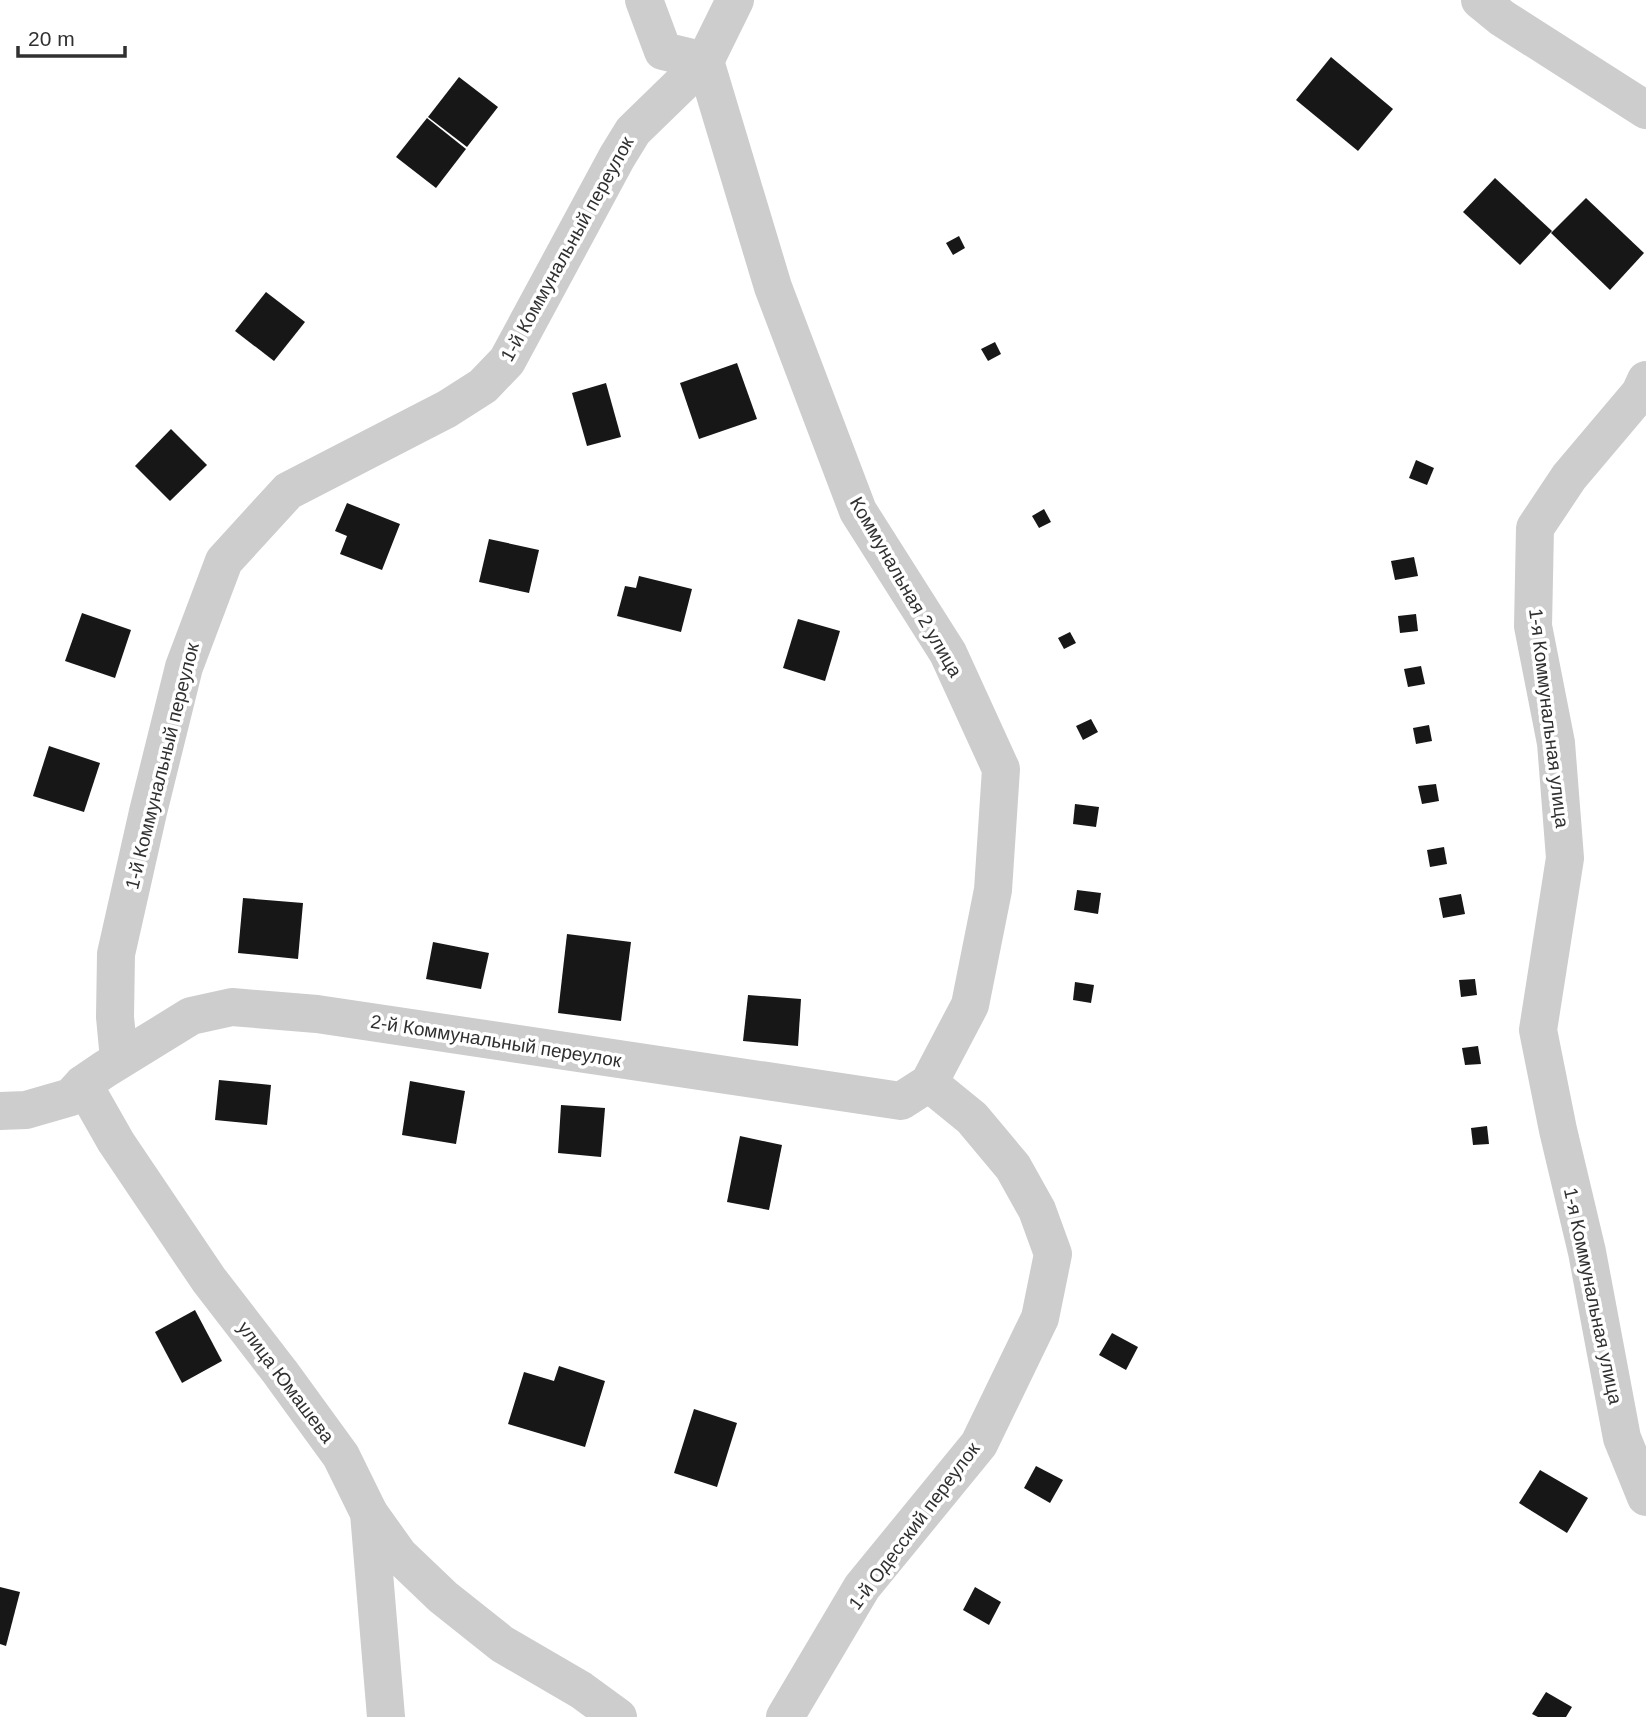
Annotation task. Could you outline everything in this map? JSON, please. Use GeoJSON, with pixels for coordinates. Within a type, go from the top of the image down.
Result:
{"type":"FeatureCollection","features":[{"type":"Feature","properties":{"kind":"street"},"geometry":{"type":"LineString","coordinates":[[645,0],[663,51],[705,61],[736,0]]}},
{"type":"Feature","properties":{"kind":"street"},"geometry":{"type":"LineString","coordinates":[[1480,0],[1502,18],[1646,110]]}},
{"type":"Feature","properties":{"kind":"street","name":"1-й Коммунальный переулок"},"geometry":{"type":"LineString","coordinates":[[102,1070],[115,1017],[116,954],[148,812],[184,667],[224,561],[288,491],[447,410],[483,386],[507,361],[633,131],[705,61]]}},
{"type":"Feature","properties":{"kind":"street","name":"Коммунальная 2 улица"},"geometry":{"type":"LineString","coordinates":[[705,61],[773,287],[858,511],[948,653],[1002,769],[993,890],[970,1004],[915,1092]]}},
{"type":"Feature","properties":{"kind":"street","name":"1-я Коммунальная улица"},"geometry":{"type":"LineString","coordinates":[[1646,380],[1640,393],[1569,477],[1535,528],[1533,626],[1556,743],[1565,858],[1538,1030],[1587,1252],[1622,1438],[1646,1497]]}},
{"type":"Feature","properties":{"kind":"street","name":"2-й Коммунальный переулок"},"geometry":{"type":"LineString","coordinates":[[102,1070],[191,1016],[232,1007],[317,1014],[915,1092]]}},
{"type":"Feature","properties":{"kind":"street"},"geometry":{"type":"LineString","coordinates":[[0,1111],[26,1110],[71,1097],[102,1070]]}},
{"type":"Feature","properties":{"kind":"street","name":"улица Юмашева"},"geometry":{"type":"LineString","coordinates":[[102,1070],[116,1142],[209,1280],[281,1371],[341,1456],[369,1513],[386,1717]]}},
{"type":"Feature","properties":{"kind":"street","name":"1-й Одесский переулок"},"geometry":{"type":"LineString","coordinates":[[785,1717],[862,1587],[979,1444],[1040,1318],[1053,1254],[1037,1210],[1013,1167],[972,1118],[915,1092]]}},
{"type":"Feature","properties":{"kind":"street"},"geometry":{"type":"LineString","coordinates":[[369,1513],[399,1555],[443,1597],[502,1644],[581,1690],[618,1717]]}},
{"type":"Feature","properties":{"kind":"building"},"geometry":{"type":"Polygon","coordinates":[[[1331,57],[1393,109],[1358,151],[1296,100],[1331,57]]]}},
{"type":"Feature","properties":{"kind":"building"},"geometry":{"type":"Polygon","coordinates":[[[459,77],[498,107],[467,147],[428,117],[459,77]]]}},
{"type":"Feature","properties":{"kind":"building"},"geometry":{"type":"Polygon","coordinates":[[[427,118],[466,149],[436,188],[396,157],[427,118]]]}},
{"type":"Feature","properties":{"kind":"building"},"geometry":{"type":"Polygon","coordinates":[[[1495,178],[1552,231],[1520,265],[1463,212],[1495,178]]]}},
{"type":"Feature","properties":{"kind":"building"},"geometry":{"type":"Polygon","coordinates":[[[1586,198],[1644,253],[1610,290],[1551,233],[1586,198]]]}},
{"type":"Feature","properties":{"kind":"building"},"geometry":{"type":"Polygon","coordinates":[[[959,236],[965,248],[953,255],[946,243],[959,236]]]}},
{"type":"Feature","properties":{"kind":"building"},"geometry":{"type":"Polygon","coordinates":[[[266,292],[305,322],[274,361],[235,331],[266,292]]]}},
{"type":"Feature","properties":{"kind":"building"},"geometry":{"type":"Polygon","coordinates":[[[995,342],[1001,354],[988,361],[981,349],[995,342]]]}},
{"type":"Feature","properties":{"kind":"building"},"geometry":{"type":"Polygon","coordinates":[[[737,363],[757,419],[699,439],[680,383],[737,363]]]}},
{"type":"Feature","properties":{"kind":"building"},"geometry":{"type":"Polygon","coordinates":[[[606,383],[621,437],[587,446],[572,393],[606,383]]]}},
{"type":"Feature","properties":{"kind":"building"},"geometry":{"type":"Polygon","coordinates":[[[171,429],[207,465],[170,501],[135,466],[171,429]]]}},
{"type":"Feature","properties":{"kind":"building"},"geometry":{"type":"Polygon","coordinates":[[[1416,460],[1434,468],[1427,485],[1409,478],[1416,460]]]}},
{"type":"Feature","properties":{"kind":"building"},"geometry":{"type":"Polygon","coordinates":[[[347,503],[400,524],[382,570],[340,554],[347,536],[335,531],[347,503]]]}},
{"type":"Feature","properties":{"kind":"building"},"geometry":{"type":"Polygon","coordinates":[[[1044,509],[1051,522],[1039,528],[1032,516],[1044,509]]]}},
{"type":"Feature","properties":{"kind":"building"},"geometry":{"type":"Polygon","coordinates":[[[489,539],[539,550],[529,593],[479,582],[489,539]]]}},
{"type":"Feature","properties":{"kind":"building"},"geometry":{"type":"Polygon","coordinates":[[[1414,557],[1418,576],[1395,580],[1391,561],[1414,557]]]}},
{"type":"Feature","properties":{"kind":"building"},"geometry":{"type":"Polygon","coordinates":[[[639,576],[692,589],[681,632],[617,616],[625,586],[636,588],[639,576]]]}},
{"type":"Feature","properties":{"kind":"building"},"geometry":{"type":"Polygon","coordinates":[[[82,613],[131,630],[115,678],[65,661],[82,613]]]}},
{"type":"Feature","properties":{"kind":"building"},"geometry":{"type":"Polygon","coordinates":[[[1416,614],[1418,631],[1400,633],[1398,616],[1416,614]]]}},
{"type":"Feature","properties":{"kind":"building"},"geometry":{"type":"Polygon","coordinates":[[[798,619],[840,631],[825,681],[783,668],[798,619]]]}},
{"type":"Feature","properties":{"kind":"building"},"geometry":{"type":"Polygon","coordinates":[[[1070,632],[1076,643],[1064,649],[1058,638],[1070,632]]]}},
{"type":"Feature","properties":{"kind":"building"},"geometry":{"type":"Polygon","coordinates":[[[1421,666],[1425,684],[1408,687],[1404,669],[1421,666]]]}},
{"type":"Feature","properties":{"kind":"building"},"geometry":{"type":"Polygon","coordinates":[[[1091,719],[1098,732],[1083,740],[1076,726],[1091,719]]]}},
{"type":"Feature","properties":{"kind":"building"},"geometry":{"type":"Polygon","coordinates":[[[1429,725],[1432,741],[1416,744],[1413,728],[1429,725]]]}},
{"type":"Feature","properties":{"kind":"building"},"geometry":{"type":"Polygon","coordinates":[[[49,746],[100,763],[84,812],[33,796],[49,746]]]}},
{"type":"Feature","properties":{"kind":"building"},"geometry":{"type":"Polygon","coordinates":[[[1436,784],[1439,801],[1422,804],[1418,786],[1436,784]]]}},
{"type":"Feature","properties":{"kind":"building"},"geometry":{"type":"Polygon","coordinates":[[[1075,804],[1099,807],[1096,827],[1073,824],[1075,804]]]}},
{"type":"Feature","properties":{"kind":"building"},"geometry":{"type":"Polygon","coordinates":[[[1444,847],[1447,864],[1430,867],[1427,850],[1444,847]]]}},
{"type":"Feature","properties":{"kind":"building"},"geometry":{"type":"Polygon","coordinates":[[[1077,890],[1101,893],[1098,914],[1074,910],[1077,890]]]}},
{"type":"Feature","properties":{"kind":"building"},"geometry":{"type":"Polygon","coordinates":[[[1461,894],[1465,914],[1443,918],[1439,898],[1461,894]]]}},
{"type":"Feature","properties":{"kind":"building"},"geometry":{"type":"Polygon","coordinates":[[[243,898],[303,903],[298,959],[238,953],[243,898]]]}},
{"type":"Feature","properties":{"kind":"building"},"geometry":{"type":"Polygon","coordinates":[[[567,934],[631,942],[621,1021],[558,1013],[567,934]]]}},
{"type":"Feature","properties":{"kind":"building"},"geometry":{"type":"Polygon","coordinates":[[[433,942],[489,953],[481,989],[426,979],[433,942]]]}},
{"type":"Feature","properties":{"kind":"building"},"geometry":{"type":"Polygon","coordinates":[[[1475,979],[1477,995],[1461,997],[1459,980],[1475,979]]]}},
{"type":"Feature","properties":{"kind":"building"},"geometry":{"type":"Polygon","coordinates":[[[1075,982],[1094,985],[1091,1003],[1073,1000],[1075,982]]]}},
{"type":"Feature","properties":{"kind":"building"},"geometry":{"type":"Polygon","coordinates":[[[748,995],[801,999],[798,1046],[743,1041],[748,995]]]}},
{"type":"Feature","properties":{"kind":"building"},"geometry":{"type":"Polygon","coordinates":[[[1478,1046],[1481,1064],[1465,1065],[1462,1048],[1478,1046]]]}},
{"type":"Feature","properties":{"kind":"building"},"geometry":{"type":"Polygon","coordinates":[[[219,1080],[271,1085],[267,1125],[215,1120],[219,1080]]]}},
{"type":"Feature","properties":{"kind":"building"},"geometry":{"type":"Polygon","coordinates":[[[410,1081],[465,1091],[456,1144],[402,1135],[410,1081]]]}},
{"type":"Feature","properties":{"kind":"building"},"geometry":{"type":"Polygon","coordinates":[[[561,1105],[605,1108],[601,1157],[558,1153],[561,1105]]]}},
{"type":"Feature","properties":{"kind":"building"},"geometry":{"type":"Polygon","coordinates":[[[1487,1126],[1489,1144],[1473,1145],[1471,1128],[1487,1126]]]}},
{"type":"Feature","properties":{"kind":"building"},"geometry":{"type":"Polygon","coordinates":[[[740,1136],[782,1145],[769,1210],[727,1202],[740,1136]]]}},
{"type":"Feature","properties":{"kind":"building"},"geometry":{"type":"Polygon","coordinates":[[[195,1310],[222,1361],[182,1383],[155,1332],[195,1310]]]}},
{"type":"Feature","properties":{"kind":"building"},"geometry":{"type":"Polygon","coordinates":[[[1112,1333],[1138,1347],[1126,1370],[1099,1355],[1112,1333]]]}},
{"type":"Feature","properties":{"kind":"building"},"geometry":{"type":"Polygon","coordinates":[[[559,1366],[605,1381],[585,1447],[508,1424],[524,1372],[554,1381],[559,1366]]]}},
{"type":"Feature","properties":{"kind":"building"},"geometry":{"type":"Polygon","coordinates":[[[694,1409],[737,1423],[717,1487],[674,1473],[694,1409]]]}},
{"type":"Feature","properties":{"kind":"building"},"geometry":{"type":"Polygon","coordinates":[[[1036,1466],[1063,1480],[1050,1503],[1024,1488],[1036,1466]]]}},
{"type":"Feature","properties":{"kind":"building"},"geometry":{"type":"Polygon","coordinates":[[[1540,1470],[1588,1498],[1567,1533],[1519,1503],[1540,1470]]]}},
{"type":"Feature","properties":{"kind":"building"},"geometry":{"type":"Polygon","coordinates":[[[0,1587],[20,1592],[6,1646],[0,1644],[0,1587]]]}},
{"type":"Feature","properties":{"kind":"building"},"geometry":{"type":"Polygon","coordinates":[[[975,1587],[1001,1602],[989,1625],[963,1610],[975,1587]]]}},
{"type":"Feature","properties":{"kind":"building"},"geometry":{"type":"Polygon","coordinates":[[[1546,1692],[1572,1707],[1566,1717],[1538,1717],[1532,1714],[1546,1692]]]}}]}
